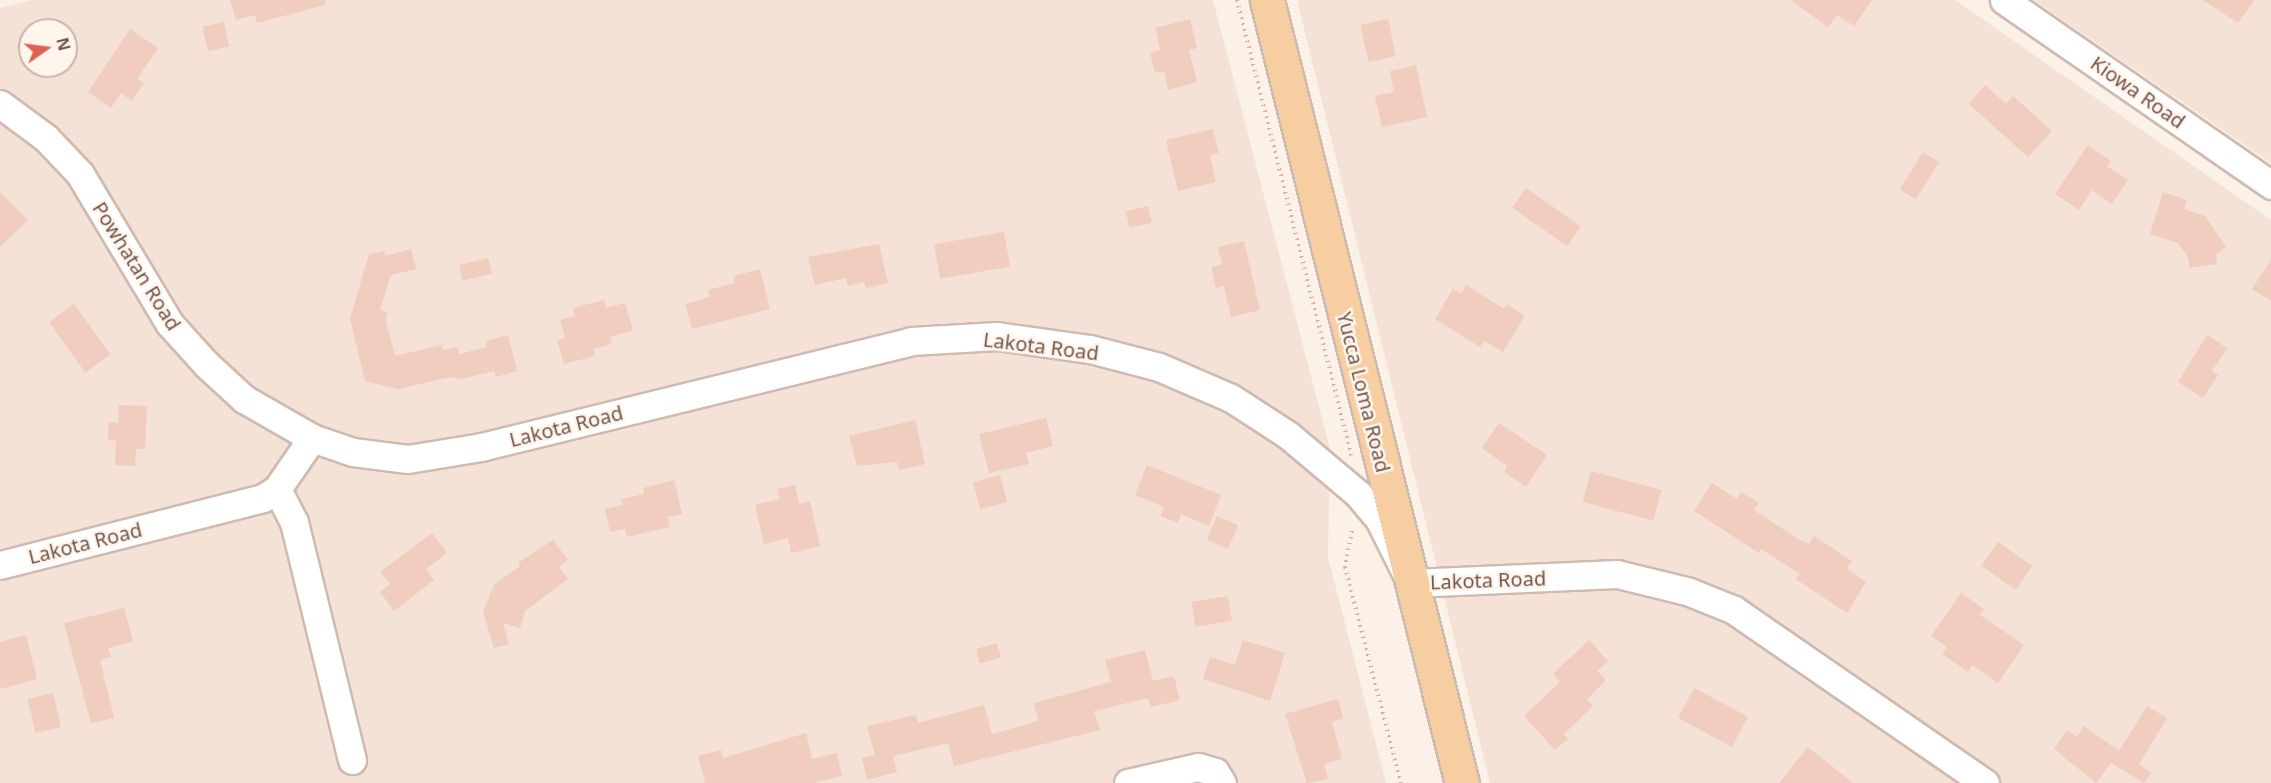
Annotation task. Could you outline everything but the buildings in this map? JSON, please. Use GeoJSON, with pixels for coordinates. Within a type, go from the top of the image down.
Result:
{"type":"FeatureCollection","features":[{"type":"Feature","properties":{"kind":"main road","name":"Yucca Loma Road"},"geometry":{"type":"LineString","coordinates":[[1267,0],[1462,783]]}},
{"type":"Feature","properties":{"kind":"street","name":"Kiowa Road"},"geometry":{"type":"LineString","coordinates":[[2004,0],[2271,185]]}},
{"type":"Feature","properties":{"kind":"street","name":"Powhatan Road"},"geometry":{"type":"LineString","coordinates":[[0,104],[46,138],[80,174],[169,323],[206,364],[244,399],[312,438]]}},
{"type":"Feature","properties":{"kind":"street","name":"Lakota Road"},"geometry":{"type":"LineString","coordinates":[[312,438],[353,452],[408,459],[481,447],[911,341],[997,336],[1090,349],[1159,367],[1231,398],[1288,435],[1353,488],[1378,519],[1411,583],[1617,574],[1687,591],[1734,610],[1985,783]]}},
{"type":"Feature","properties":{"kind":"street"},"geometry":{"type":"LineString","coordinates":[[312,438],[277,489],[294,522],[352,760]]}},
{"type":"Feature","properties":{"kind":"street","name":"Lakota Road"},"geometry":{"type":"LineString","coordinates":[[0,565],[263,498],[277,489]]}},
{"type":"Feature","properties":{"kind":"street"},"geometry":{"type":"LineString","coordinates":[[1128,783],[1198,767],[1219,778]]}},
{"type":"Feature","properties":{"kind":"path"},"geometry":{"type":"LineString","coordinates":[[1237,0],[1354,466]]}},
{"type":"Feature","properties":{"kind":"path"},"geometry":{"type":"LineString","coordinates":[[1352,531],[1345,567],[1401,783]]}},
{"type":"Feature","properties":{"kind":"shaded area"},"geometry":{"type":"Polygon","coordinates":[[[33,0],[1213,0],[1330,449],[1328,557],[1386,783],[0,783],[0,8],[33,0]]]}},
{"type":"Feature","properties":{"kind":"shaded area"},"geometry":{"type":"Polygon","coordinates":[[[1297,0],[1955,0],[2271,220],[2271,783],[1490,783],[1297,0]]]}},
{"type":"Feature","properties":{"kind":"shaded area"},"geometry":{"type":"Polygon","coordinates":[[[2034,0],[2271,0],[2271,163],[2034,0]]]}}]}
